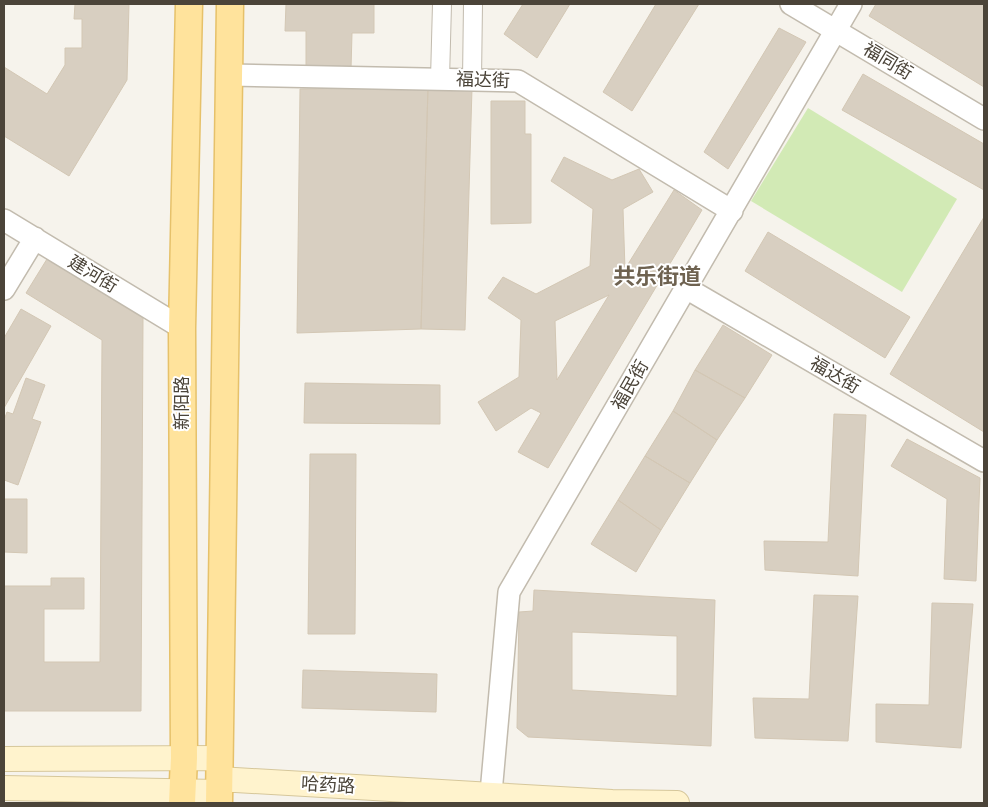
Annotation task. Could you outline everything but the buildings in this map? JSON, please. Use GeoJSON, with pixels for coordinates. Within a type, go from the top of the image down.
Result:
{"type":"FeatureCollection","features":[{"type":"Feature","properties":{"kind":"main road","name":"新阳路"},"geometry":{"type":"LineString","coordinates":[[182,797],[184,758],[182,328],[189,4]]}},
{"type":"Feature","properties":{"kind":"main road"},"geometry":{"type":"LineString","coordinates":[[219,783],[230,4]]}},
{"type":"Feature","properties":{"kind":"main road","name":"哈药路"},"geometry":{"type":"LineString","coordinates":[[4,759],[184,758],[219,783]]}},
{"type":"Feature","properties":{"kind":"main road","name":"哈药路"},"geometry":{"type":"LineString","coordinates":[[4,788],[182,797],[219,783],[421,797],[491,793],[612,802],[677,803]]}},
{"type":"Feature","properties":{"kind":"street"},"geometry":{"type":"LineString","coordinates":[[440,79],[442,4]]}},
{"type":"Feature","properties":{"kind":"street"},"geometry":{"type":"LineString","coordinates":[[472,79],[473,4]]}},
{"type":"Feature","properties":{"kind":"street","name":"福同街"},"geometry":{"type":"LineString","coordinates":[[791,4],[984,119]]}},
{"type":"Feature","properties":{"kind":"street","name":"福民街"},"geometry":{"type":"LineString","coordinates":[[491,793],[509,592],[852,4]]}},
{"type":"Feature","properties":{"kind":"street","name":"福达街"},"geometry":{"type":"LineString","coordinates":[[229,75],[518,81],[732,211]]}},
{"type":"Feature","properties":{"kind":"street","name":"建河街"},"geometry":{"type":"LineString","coordinates":[[4,220],[182,328]]}},
{"type":"Feature","properties":{"kind":"street"},"geometry":{"type":"LineString","coordinates":[[4,289],[35,238]]}},
{"type":"Feature","properties":{"kind":"street","name":"福达街"},"geometry":{"type":"LineString","coordinates":[[686,288],[984,461]]}},
{"type":"Feature","properties":{"kind":"green space"},"geometry":{"type":"Polygon","coordinates":[[[808,108],[957,199],[902,292],[751,201],[808,108]]]}},
{"type":"Feature","properties":{"kind":"district","name":"共乐街道"},"geometry":{"type":"Point","coordinates":[657,276]}}]}
